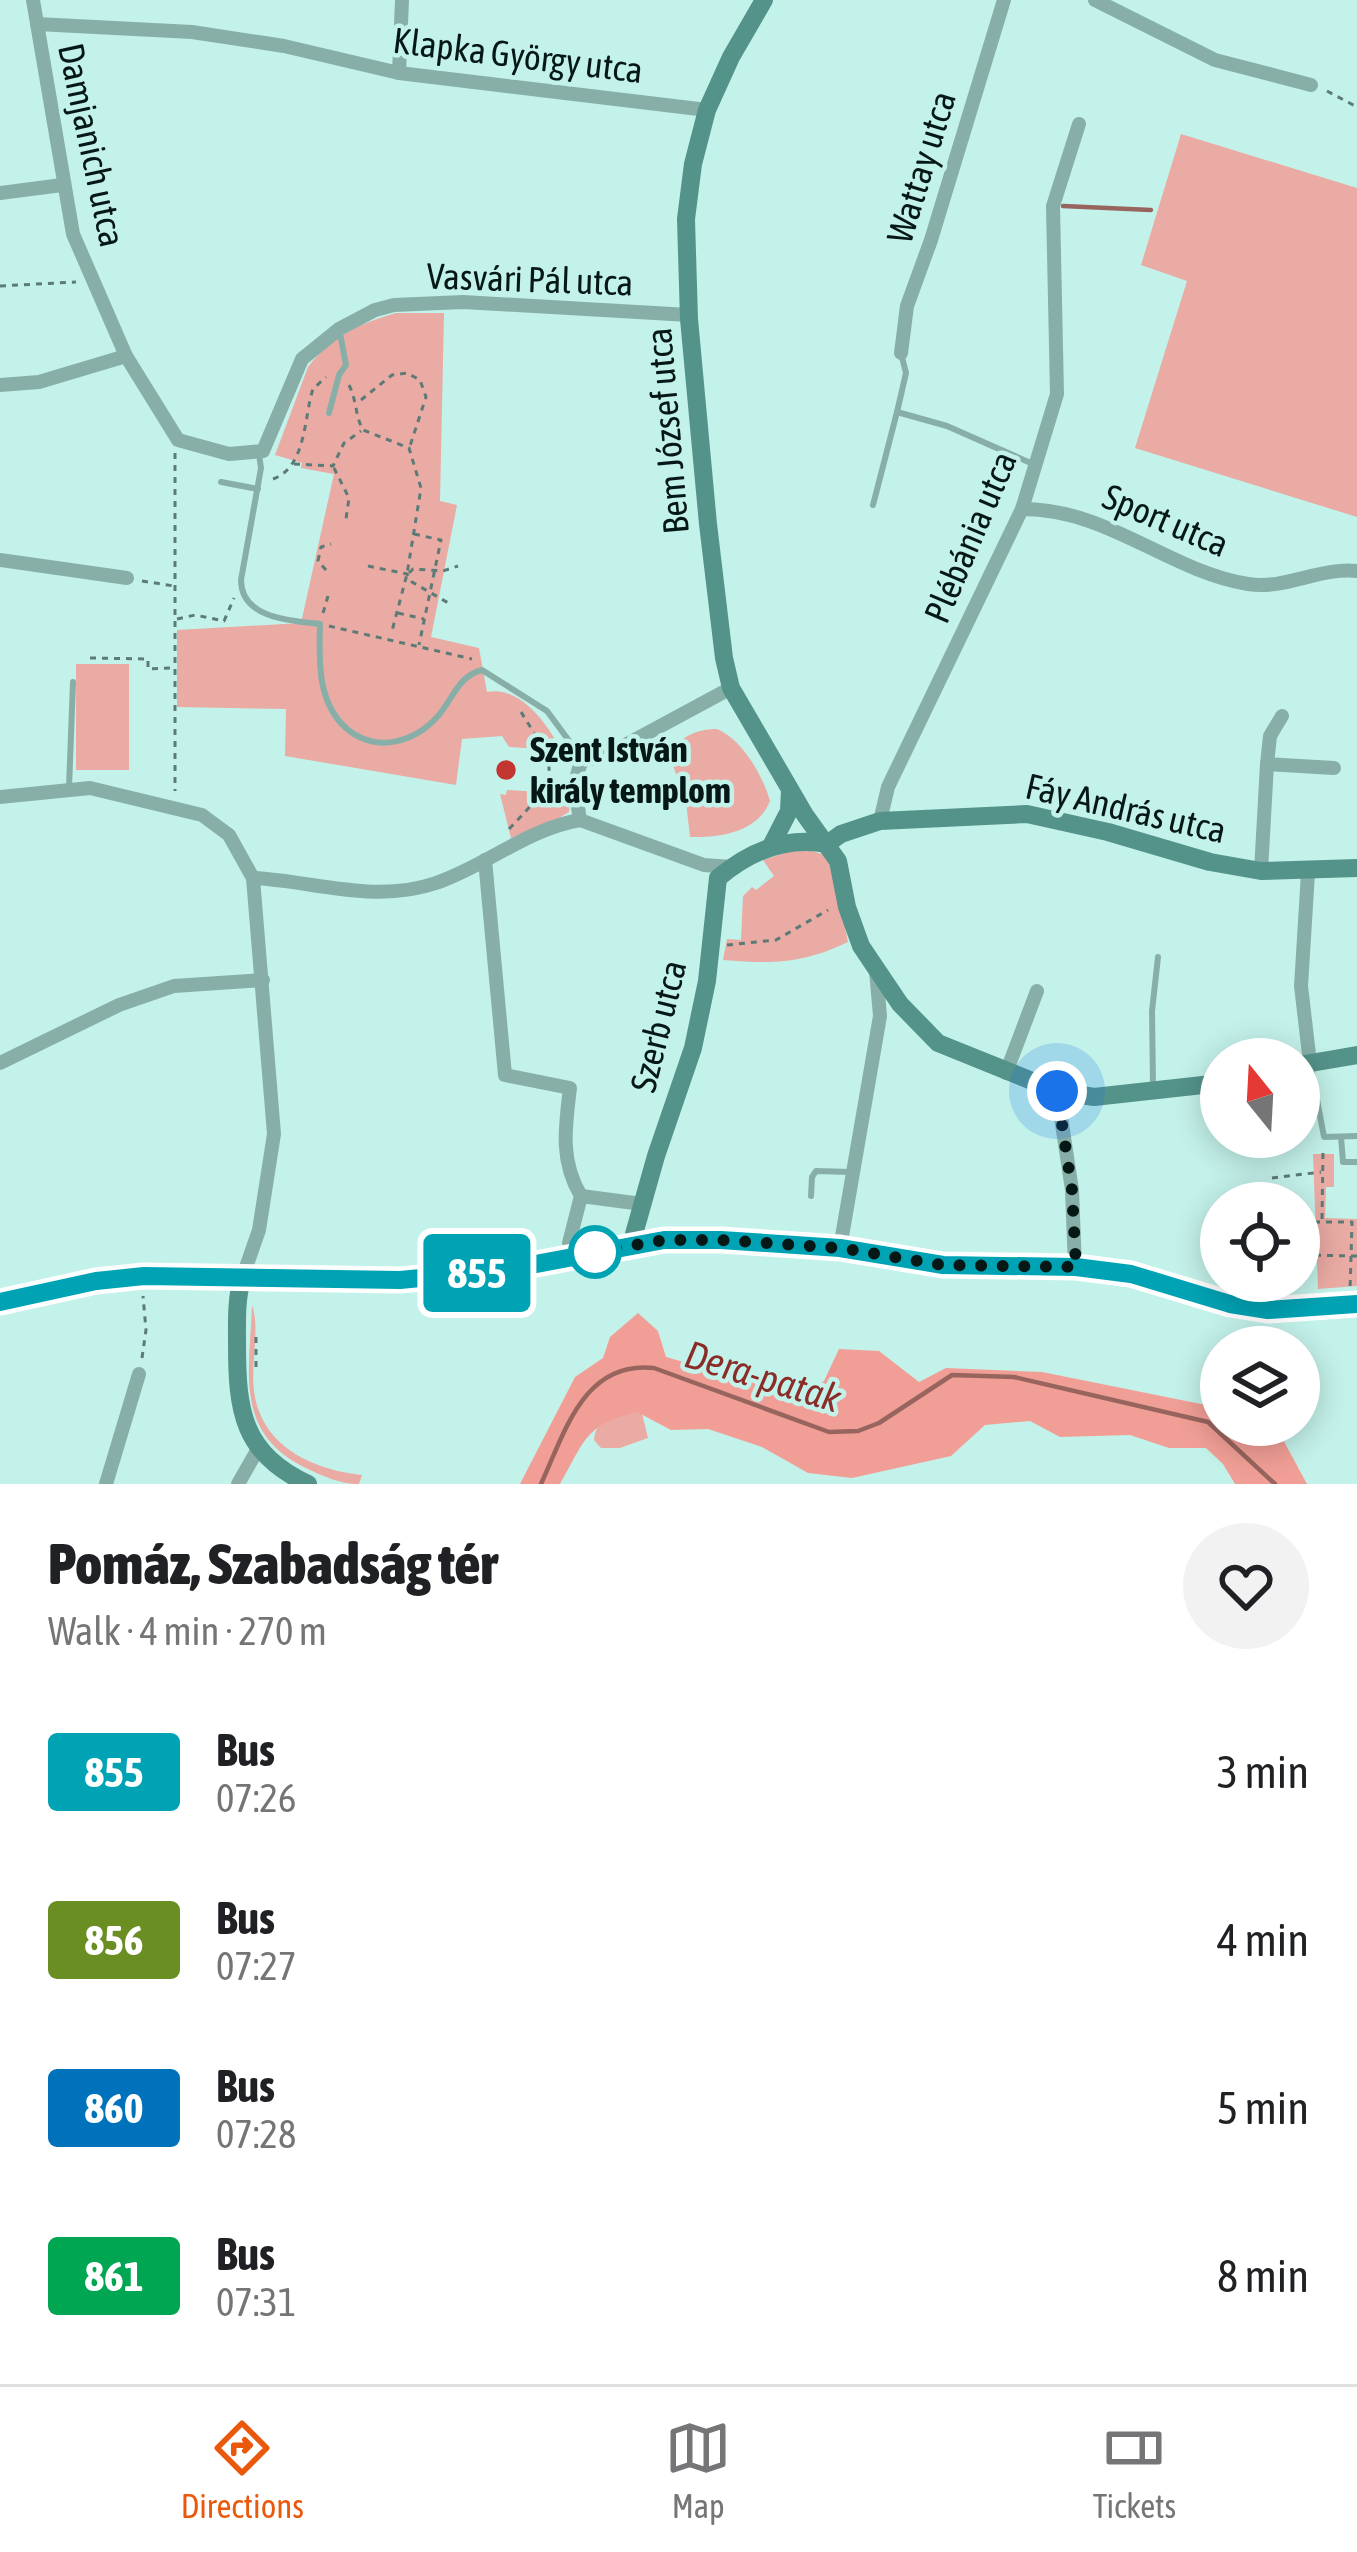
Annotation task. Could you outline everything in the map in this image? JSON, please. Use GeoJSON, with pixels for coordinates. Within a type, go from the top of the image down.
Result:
{"type":"FeatureCollection","features":[{"type":"Feature","properties":{"kind":"street","name":"Damjanich utca"},"geometry":{"type":"LineString","coordinates":[[33,0],[73,234],[127,356],[173,434]]}},
{"type":"Feature","properties":{"kind":"street"},"geometry":{"type":"LineString","coordinates":[[399,73],[402,0]]}},
{"type":"Feature","properties":{"kind":"street","name":"Bem József utca"},"geometry":{"type":"LineString","coordinates":[[764,0],[707,110],[693,164],[686,219],[689,315],[712,566],[731,688],[838,861],[846,902]]}},
{"type":"Feature","properties":{"kind":"street","name":"Wattay utca"},"geometry":{"type":"LineString","coordinates":[[901,353],[907,305],[1004,0]]}},
{"type":"Feature","properties":{"kind":"street"},"geometry":{"type":"LineString","coordinates":[[1095,0],[1215,60],[1311,85]]}},
{"type":"Feature","properties":{"kind":"street","name":"Klapka György utca"},"geometry":{"type":"LineString","coordinates":[[37,23],[145,27],[237,38],[399,73],[707,110]]}},
{"type":"Feature","properties":{"kind":"street","name":"Plébánia utca"},"geometry":{"type":"LineString","coordinates":[[880,820],[888,787],[1022,509],[1057,394],[1052,206],[1079,124]]}},
{"type":"Feature","properties":{"kind":"street"},"geometry":{"type":"LineString","coordinates":[[0,193],[62,184]]}},
{"type":"Feature","properties":{"kind":"street","name":"Vasvári Pál utca"},"geometry":{"type":"LineString","coordinates":[[259,454],[268,443],[302,359],[339,329],[375,310],[463,302],[689,315]]}},
{"type":"Feature","properties":{"kind":"street"},"geometry":{"type":"LineString","coordinates":[[0,386],[39,382],[127,356]]}},
{"type":"Feature","properties":{"kind":"street"},"geometry":{"type":"LineString","coordinates":[[173,434],[230,454],[259,454]]}},
{"type":"Feature","properties":{"kind":"street","name":"Sport utca"},"geometry":{"type":"LineString","coordinates":[[1022,509],[1100,522],[1199,569],[1250,584],[1271,585],[1331,571],[1357,572]]}},
{"type":"Feature","properties":{"kind":"street"},"geometry":{"type":"LineString","coordinates":[[0,560],[127,578]]}},
{"type":"Feature","properties":{"kind":"street"},"geometry":{"type":"LineString","coordinates":[[580,820],[576,790],[583,760],[605,756],[731,688]]}},
{"type":"Feature","properties":{"kind":"street"},"geometry":{"type":"LineString","coordinates":[[1261,871],[1270,736],[1282,716]]}},
{"type":"Feature","properties":{"kind":"street"},"geometry":{"type":"LineString","coordinates":[[1267,764],[1334,768]]}},
{"type":"Feature","properties":{"kind":"street"},"geometry":{"type":"LineString","coordinates":[[0,796],[69,788],[115,792],[202,815],[229,835],[253,878],[274,1113],[272,1162],[259,1230],[237,1300],[238,1399],[245,1428],[258,1449],[278,1468],[308,1484]]}},
{"type":"Feature","properties":{"kind":"street"},"geometry":{"type":"LineString","coordinates":[[771,846],[789,811],[790,790]]}},
{"type":"Feature","properties":{"kind":"street","name":"Fáy András utca"},"geometry":{"type":"LineString","coordinates":[[880,820],[1027,814],[1261,871],[1357,868]]}},
{"type":"Feature","properties":{"kind":"street"},"geometry":{"type":"LineString","coordinates":[[253,878],[386,893],[438,883],[508,846],[580,820],[704,865],[732,867],[771,846],[794,840],[827,844],[880,820]]}},
{"type":"Feature","properties":{"kind":"street"},"geometry":{"type":"LineString","coordinates":[[485,860],[505,1076],[570,1088],[565,1158],[568,1175],[581,1196],[569,1243],[573,1255]]}},
{"type":"Feature","properties":{"kind":"street","name":"Szerb utca"},"geometry":{"type":"LineString","coordinates":[[635,1245],[642,1204],[693,1048],[712,944],[718,878],[732,867]]}},
{"type":"Feature","properties":{"kind":"street"},"geometry":{"type":"LineString","coordinates":[[1304,1038],[1301,986],[1308,872]]}},
{"type":"Feature","properties":{"kind":"street"},"geometry":{"type":"LineString","coordinates":[[846,902],[861,946],[876,971],[918,1026],[938,1042],[1057,1091],[1094,1096],[1200,1086]]}},
{"type":"Feature","properties":{"kind":"street"},"geometry":{"type":"LineString","coordinates":[[840,1248],[880,1016],[876,971]]}},
{"type":"Feature","properties":{"kind":"street"},"geometry":{"type":"LineString","coordinates":[[0,1064],[118,1004],[174,986],[263,980]]}},
{"type":"Feature","properties":{"kind":"street"},"geometry":{"type":"LineString","coordinates":[[1006,1073],[1037,991]]}},
{"type":"Feature","properties":{"kind":"street"},"geometry":{"type":"LineString","coordinates":[[1320,1061],[1357,1055]]}},
{"type":"Feature","properties":{"kind":"street"},"geometry":{"type":"LineString","coordinates":[[1057,1091],[1072,1190],[1076,1267]]}},
{"type":"Feature","properties":{"kind":"street"},"geometry":{"type":"LineString","coordinates":[[581,1196],[642,1204]]}},
{"type":"Feature","properties":{"kind":"street"},"geometry":{"type":"LineString","coordinates":[[0,1303],[96,1281],[144,1276],[400,1280],[504,1270],[635,1245],[721,1240],[840,1248],[943,1265],[1076,1267],[1131,1274],[1230,1304],[1268,1310],[1353,1305]]}},
{"type":"Feature","properties":{"kind":"street"},"geometry":{"type":"LineString","coordinates":[[106,1484],[139,1374]]}},
{"type":"Feature","properties":{"kind":"street"},"geometry":{"type":"LineString","coordinates":[[238,1484],[258,1449]]}},
{"type":"Feature","properties":{"kind":"lane"},"geometry":{"type":"LineString","coordinates":[[329,413],[346,365],[339,329]]}},
{"type":"Feature","properties":{"kind":"lane"},"geometry":{"type":"LineString","coordinates":[[873,505],[906,373],[901,353]]}},
{"type":"Feature","properties":{"kind":"lane"},"geometry":{"type":"LineString","coordinates":[[897,412],[947,426],[1035,465]]}},
{"type":"Feature","properties":{"kind":"lane"},"geometry":{"type":"LineString","coordinates":[[259,454],[242,595],[257,611],[320,624],[320,674],[326,699],[343,725],[369,742],[401,741],[438,717],[464,679],[482,670],[547,710],[583,760]]}},
{"type":"Feature","properties":{"kind":"lane"},"geometry":{"type":"LineString","coordinates":[[221,482],[259,484]]}},
{"type":"Feature","properties":{"kind":"lane"},"geometry":{"type":"LineString","coordinates":[[69,788],[73,682]]}},
{"type":"Feature","properties":{"kind":"lane"},"geometry":{"type":"LineString","coordinates":[[1153,1092],[1151,1010],[1158,957]]}},
{"type":"Feature","properties":{"kind":"lane"},"geometry":{"type":"LineString","coordinates":[[1320,1122],[1324,1137],[1357,1136]]}},
{"type":"Feature","properties":{"kind":"lane"},"geometry":{"type":"LineString","coordinates":[[1341,1137],[1343,1162],[1357,1162]]}},
{"type":"Feature","properties":{"kind":"lane"},"geometry":{"type":"LineString","coordinates":[[811,1196],[816,1171],[853,1172]]}},
{"type":"Feature","properties":{"kind":"path"},"geometry":{"type":"LineString","coordinates":[[1311,85],[1357,107]]}},
{"type":"Feature","properties":{"kind":"path"},"geometry":{"type":"LineString","coordinates":[[0,286],[91,280]]}},
{"type":"Feature","properties":{"kind":"path"},"geometry":{"type":"LineString","coordinates":[[358,402],[392,375],[407,373],[420,380],[426,397],[410,448],[421,488],[392,631]]}},
{"type":"Feature","properties":{"kind":"path"},"geometry":{"type":"LineString","coordinates":[[259,484],[279,478],[290,464],[309,427],[313,389],[328,376],[346,379],[358,402],[363,430],[410,448]]}},
{"type":"Feature","properties":{"kind":"path"},"geometry":{"type":"LineString","coordinates":[[333,466],[344,443],[363,430]]}},
{"type":"Feature","properties":{"kind":"path"},"geometry":{"type":"LineString","coordinates":[[173,434],[175,798]]}},
{"type":"Feature","properties":{"kind":"path"},"geometry":{"type":"LineString","coordinates":[[290,464],[333,466]]}},
{"type":"Feature","properties":{"kind":"path"},"geometry":{"type":"LineString","coordinates":[[333,466],[349,498],[346,519]]}},
{"type":"Feature","properties":{"kind":"path"},"geometry":{"type":"LineString","coordinates":[[412,534],[441,540],[418,647]]}},
{"type":"Feature","properties":{"kind":"path"},"geometry":{"type":"LineString","coordinates":[[326,570],[318,561],[320,548],[331,544]]}},
{"type":"Feature","properties":{"kind":"path"},"geometry":{"type":"LineString","coordinates":[[319,554],[328,556]]}},
{"type":"Feature","properties":{"kind":"path"},"geometry":{"type":"LineString","coordinates":[[368,566],[407,574],[450,604]]}},
{"type":"Feature","properties":{"kind":"path"},"geometry":{"type":"LineString","coordinates":[[407,574],[413,569],[458,566]]}},
{"type":"Feature","properties":{"kind":"path"},"geometry":{"type":"LineString","coordinates":[[127,578],[175,586]]}},
{"type":"Feature","properties":{"kind":"path"},"geometry":{"type":"LineString","coordinates":[[175,620],[195,615],[224,621],[231,601],[242,595]]}},
{"type":"Feature","properties":{"kind":"path"},"geometry":{"type":"LineString","coordinates":[[328,596],[320,624],[479,661]]}},
{"type":"Feature","properties":{"kind":"path"},"geometry":{"type":"LineString","coordinates":[[396,613],[424,619]]}},
{"type":"Feature","properties":{"kind":"path"},"geometry":{"type":"LineString","coordinates":[[90,658],[148,659],[148,669],[175,668]]}},
{"type":"Feature","properties":{"kind":"path"},"geometry":{"type":"LineString","coordinates":[[508,846],[503,835],[541,793],[551,770],[544,746],[518,708],[524,694]]}},
{"type":"Feature","properties":{"kind":"path"},"geometry":{"type":"LineString","coordinates":[[551,770],[561,768]]}},
{"type":"Feature","properties":{"kind":"path"},"geometry":{"type":"LineString","coordinates":[[549,778],[557,782]]}},
{"type":"Feature","properties":{"kind":"path"},"geometry":{"type":"LineString","coordinates":[[712,944],[744,946],[776,940],[846,902]]}},
{"type":"Feature","properties":{"kind":"path"},"geometry":{"type":"LineString","coordinates":[[1324,1137],[1322,1221],[1352,1222],[1353,1305]]}},
{"type":"Feature","properties":{"kind":"path"},"geometry":{"type":"LineString","coordinates":[[1272,1178],[1323,1172]]}},
{"type":"Feature","properties":{"kind":"path"},"geometry":{"type":"LineString","coordinates":[[1320,1255],[1354,1256]]}},
{"type":"Feature","properties":{"kind":"path"},"geometry":{"type":"LineString","coordinates":[[139,1374],[146,1330],[144,1276]]}},
{"type":"Feature","properties":{"kind":"path"},"geometry":{"type":"LineString","coordinates":[[256,1337],[256,1369]]}},
{"type":"Feature","properties":{"kind":"shaded area"},"geometry":{"type":"Polygon","coordinates":[[[1181,134],[1357,188],[1357,517],[1135,448],[1187,281],[1141,265],[1181,134]]]}},
{"type":"Feature","properties":{"kind":"shaded area"},"geometry":{"type":"Polygon","coordinates":[[[396,313],[444,313],[440,501],[457,505],[431,637],[479,648],[487,692],[500,692],[525,703],[546,726],[565,763],[547,765],[543,749],[509,747],[502,736],[462,739],[456,785],[285,756],[286,709],[177,707],[177,630],[301,623],[334,474],[301,468],[302,463],[275,455],[308,367],[317,356],[347,332],[396,313]]]}},
{"type":"Feature","properties":{"kind":"shaded area"},"geometry":{"type":"Polygon","coordinates":[[[76,664],[129,664],[129,770],[76,770],[76,664]]]}},
{"type":"Feature","properties":{"kind":"shaded area"},"geometry":{"type":"Polygon","coordinates":[[[717,729],[750,759],[770,801],[747,826],[725,834],[690,837],[686,802],[670,757],[689,736],[717,729]]]}},
{"type":"Feature","properties":{"kind":"shaded area"},"geometry":{"type":"Polygon","coordinates":[[[542,782],[571,793],[569,812],[511,838],[500,794],[506,795],[507,790],[540,792],[542,782]]]}},
{"type":"Feature","properties":{"kind":"shaded area"},"geometry":{"type":"Polygon","coordinates":[[[800,848],[826,855],[848,942],[787,961],[723,960],[727,939],[741,940],[743,896],[774,876],[763,860],[800,848]]]}},
{"type":"Feature","properties":{"kind":"shaded area"},"geometry":{"type":"Polygon","coordinates":[[[1334,1154],[1334,1187],[1326,1187],[1325,1218],[1357,1219],[1357,1286],[1320,1289],[1320,1182],[1314,1182],[1313,1158],[1334,1154]]]}},
{"type":"Feature","properties":{"kind":"shaded area"},"geometry":{"type":"Polygon","coordinates":[[[252,1305],[255,1397],[269,1430],[311,1462],[362,1475],[359,1484],[306,1468],[266,1437],[251,1398],[252,1305]]]}},
{"type":"Feature","properties":{"kind":"shaded area"},"geometry":{"type":"Polygon","coordinates":[[[638,1313],[658,1331],[666,1357],[804,1396],[824,1381],[839,1349],[879,1351],[919,1382],[946,1368],[1042,1372],[1200,1404],[1200,1446],[1286,1446],[1307,1484],[1235,1484],[1206,1448],[1169,1448],[1130,1435],[1060,1437],[1030,1421],[985,1425],[951,1456],[852,1478],[808,1473],[762,1447],[708,1429],[671,1430],[637,1412],[607,1422],[588,1436],[560,1484],[520,1484],[575,1377],[603,1358],[610,1337],[638,1313]]]}},
{"type":"Feature","properties":{"kind":"shaded area"},"geometry":{"type":"Polygon","coordinates":[[[639,1401],[648,1438],[620,1448],[601,1448],[594,1440],[599,1425],[639,1401]]]}},
{"type":"Feature","properties":{"kind":"waterway"},"geometry":{"type":"LineString","coordinates":[[1063,206],[1151,210]]}},
{"type":"Feature","properties":{"kind":"waterway","name":"Dera-patak"},"geometry":{"type":"LineString","coordinates":[[541,1484],[569,1422],[594,1387],[610,1375],[654,1368],[829,1432],[858,1431],[879,1423],[952,1375],[1014,1377],[1208,1422],[1275,1484]]}},
{"type":"Feature","properties":{"kind":"bus line","name":"855"},"geometry":{"type":"LineString","coordinates":[[0,1302],[96,1281],[144,1276],[400,1280],[504,1270],[664,1240],[721,1240],[840,1248],[943,1265],[1076,1267],[1131,1274],[1230,1304],[1268,1310],[1357,1304]]}},
{"type":"Feature","properties":{"kind":"place","name":"Szent István király templom"},"geometry":{"type":"Point","coordinates":[506,770]}},
{"type":"Feature","properties":{"kind":"route"},"geometry":{"type":"LineString","coordinates":[[595,1252],[664,1240],[721,1240],[840,1248],[943,1265],[1076,1267],[1072,1190],[1057,1091]]}}]}
